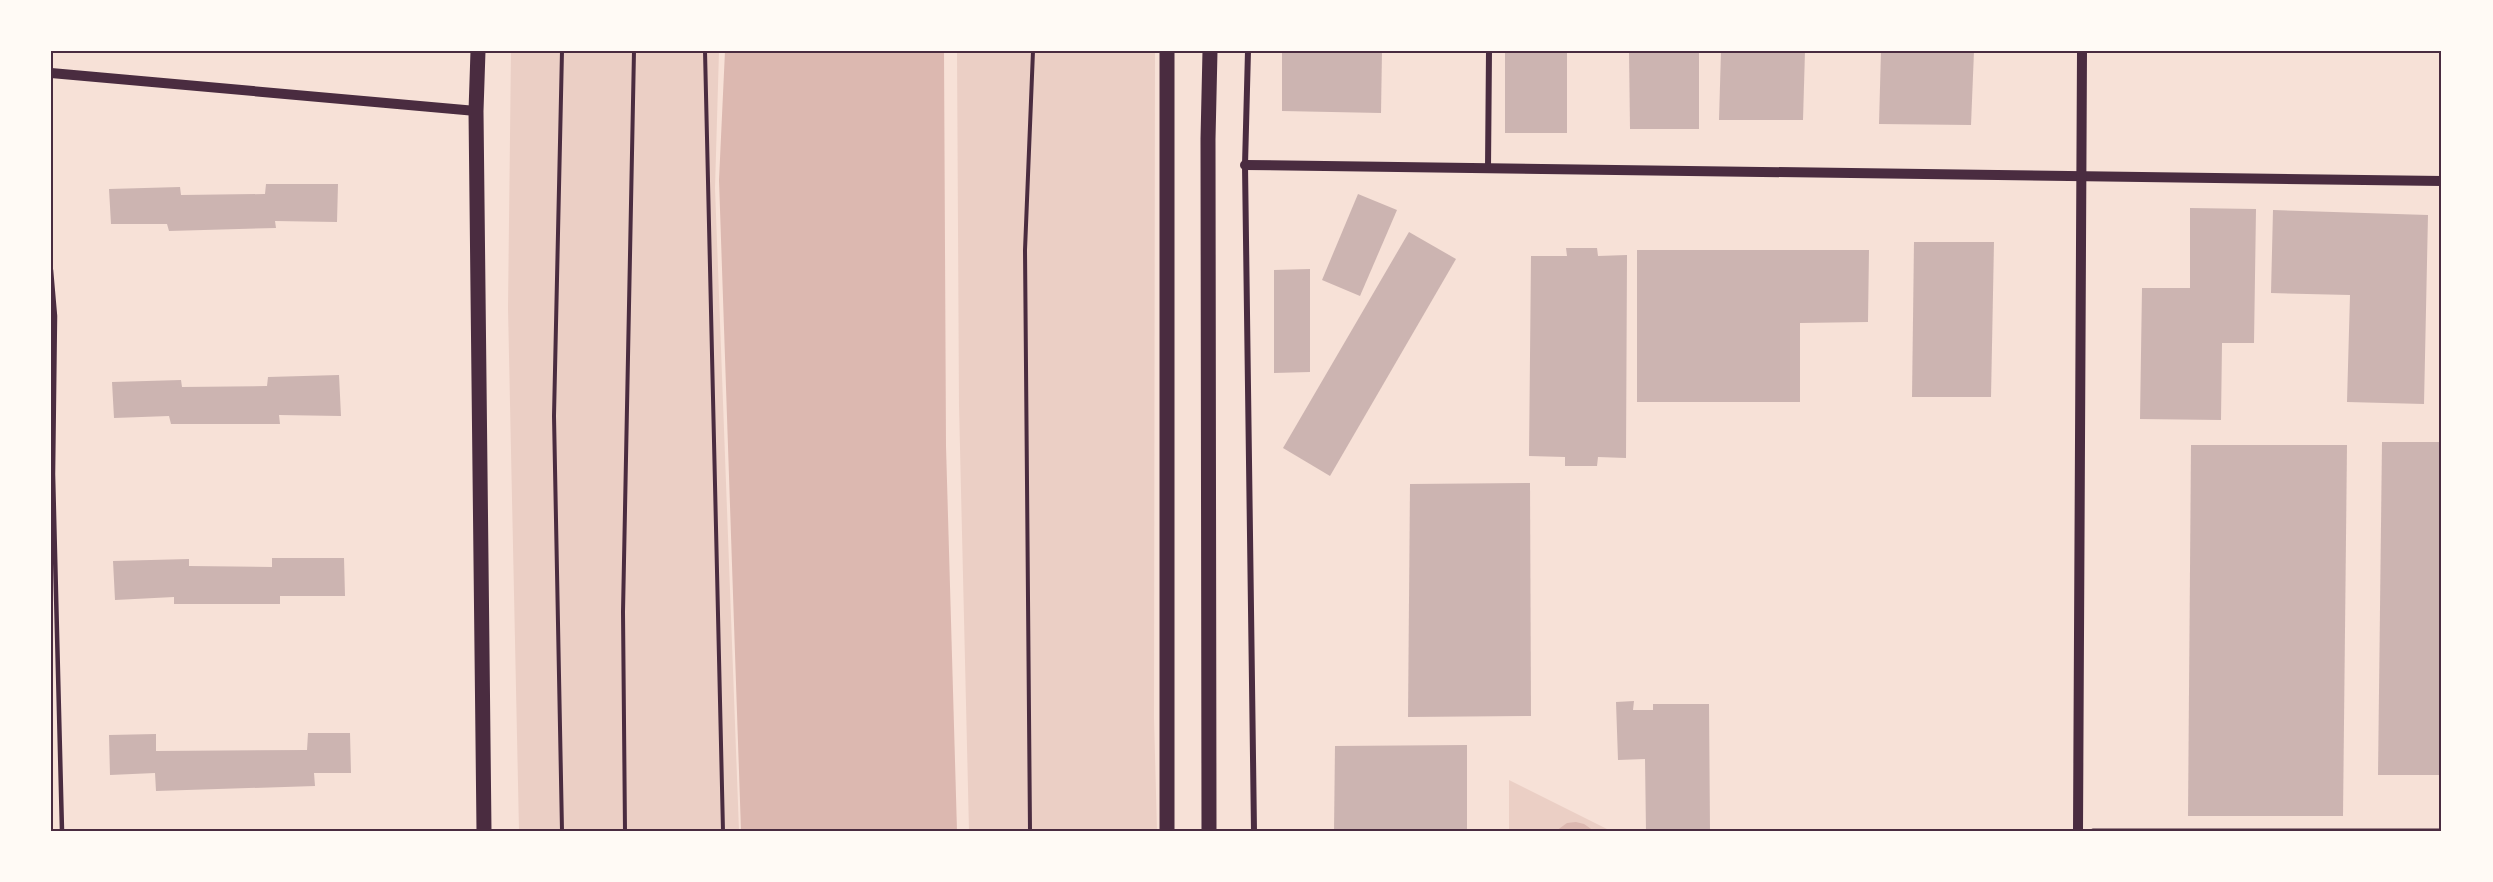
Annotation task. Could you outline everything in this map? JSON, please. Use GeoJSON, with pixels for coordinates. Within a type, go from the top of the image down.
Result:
{"type":"FeatureCollection","features":[{"type":"Feature","properties":{"kind":"main road"},"geometry":{"type":"LineString","coordinates":[[478,51],[476,111],[484,831]]}},
{"type":"Feature","properties":{"kind":"main road"},"geometry":{"type":"LineString","coordinates":[[1167,51],[1167,831]]}},
{"type":"Feature","properties":{"kind":"main road"},"geometry":{"type":"LineString","coordinates":[[1209,831],[1208,139],[1210,51]]}},
{"type":"Feature","properties":{"kind":"street"},"geometry":{"type":"LineString","coordinates":[[1248,51],[1245,165],[1254,831]]}},
{"type":"Feature","properties":{"kind":"street"},"geometry":{"type":"LineString","coordinates":[[1488,168],[1489,51]]}},
{"type":"Feature","properties":{"kind":"street"},"geometry":{"type":"LineString","coordinates":[[2078,831],[2082,51]]}},
{"type":"Feature","properties":{"kind":"street"},"geometry":{"type":"LineString","coordinates":[[51,73],[476,111]]}},
{"type":"Feature","properties":{"kind":"street"},"geometry":{"type":"LineString","coordinates":[[1245,165],[2442,181]]}},
{"type":"Feature","properties":{"kind":"street"},"geometry":{"type":"LineString","coordinates":[[2093,831],[2442,831]]}},
{"type":"Feature","properties":{"kind":"lane"},"geometry":{"type":"LineString","coordinates":[[51,270],[55,316],[53,474],[62,831]]}},
{"type":"Feature","properties":{"kind":"path"},"geometry":{"type":"LineString","coordinates":[[562,51],[554,416],[562,831]]}},
{"type":"Feature","properties":{"kind":"path"},"geometry":{"type":"LineString","coordinates":[[625,831],[623,612],[634,51]]}},
{"type":"Feature","properties":{"kind":"path"},"geometry":{"type":"LineString","coordinates":[[705,51],[723,831]]}},
{"type":"Feature","properties":{"kind":"path"},"geometry":{"type":"LineString","coordinates":[[1030,831],[1025,250],[1033,51]]}},
{"type":"Feature","properties":{"kind":"shaded area"},"geometry":{"type":"Polygon","coordinates":[[[511,51],[719,51],[715,188],[739,831],[519,831],[508,308],[511,51]]]}},
{"type":"Feature","properties":{"kind":"shaded area"},"geometry":{"type":"Polygon","coordinates":[[[725,51],[944,51],[946,446],[957,831],[741,831],[719,180],[725,51]]]}},
{"type":"Feature","properties":{"kind":"shaded area"},"geometry":{"type":"Polygon","coordinates":[[[957,51],[1155,51],[1154,718],[1157,831],[969,831],[959,405],[957,51]]]}},
{"type":"Feature","properties":{"kind":"shaded area"},"geometry":{"type":"Polygon","coordinates":[[[1509,780],[1611,831],[1509,831],[1509,780]]]}},
{"type":"Feature","properties":{"kind":"shaded area"},"geometry":{"type":"Polygon","coordinates":[[[1576,822],[1594,831],[1556,831],[1567,823],[1576,822]]]}},
{"type":"Feature","properties":{"kind":"building"},"geometry":{"type":"Polygon","coordinates":[[[1282,51],[1382,51],[1381,113],[1282,111],[1282,51]]]}},
{"type":"Feature","properties":{"kind":"building"},"geometry":{"type":"Polygon","coordinates":[[[1505,51],[1567,51],[1567,133],[1505,133],[1505,51]]]}},
{"type":"Feature","properties":{"kind":"building"},"geometry":{"type":"Polygon","coordinates":[[[1629,51],[1699,51],[1699,129],[1630,129],[1629,51]]]}},
{"type":"Feature","properties":{"kind":"building"},"geometry":{"type":"Polygon","coordinates":[[[1721,51],[1805,51],[1803,120],[1719,120],[1721,51]]]}},
{"type":"Feature","properties":{"kind":"building"},"geometry":{"type":"Polygon","coordinates":[[[1881,51],[1974,51],[1971,125],[1879,124],[1881,51]]]}},
{"type":"Feature","properties":{"kind":"building"},"geometry":{"type":"Polygon","coordinates":[[[266,184],[338,184],[337,222],[275,221],[276,228],[169,231],[167,224],[111,224],[109,189],[180,187],[181,195],[265,194],[266,184]]]}},
{"type":"Feature","properties":{"kind":"building"},"geometry":{"type":"Polygon","coordinates":[[[1358,194],[1397,210],[1360,296],[1322,280],[1358,194]]]}},
{"type":"Feature","properties":{"kind":"building"},"geometry":{"type":"Polygon","coordinates":[[[2190,208],[2256,209],[2254,343],[2222,343],[2221,420],[2140,419],[2142,288],[2190,288],[2190,208]]]}},
{"type":"Feature","properties":{"kind":"building"},"geometry":{"type":"Polygon","coordinates":[[[2273,210],[2428,215],[2424,404],[2347,402],[2350,295],[2271,293],[2273,210]]]}},
{"type":"Feature","properties":{"kind":"building"},"geometry":{"type":"Polygon","coordinates":[[[1409,232],[1456,259],[1330,476],[1283,448],[1409,232]]]}},
{"type":"Feature","properties":{"kind":"building"},"geometry":{"type":"Polygon","coordinates":[[[1914,242],[1994,242],[1991,397],[1912,397],[1914,242]]]}},
{"type":"Feature","properties":{"kind":"building"},"geometry":{"type":"Polygon","coordinates":[[[1566,248],[1597,248],[1598,256],[1627,255],[1626,458],[1598,457],[1597,466],[1565,466],[1565,457],[1529,456],[1531,256],[1567,256],[1566,248]]]}},
{"type":"Feature","properties":{"kind":"building"},"geometry":{"type":"Polygon","coordinates":[[[1637,250],[1869,250],[1868,322],[1800,323],[1800,402],[1637,402],[1637,250]]]}},
{"type":"Feature","properties":{"kind":"building"},"geometry":{"type":"Polygon","coordinates":[[[1310,269],[1310,372],[1274,373],[1274,270],[1310,269]]]}},
{"type":"Feature","properties":{"kind":"building"},"geometry":{"type":"Polygon","coordinates":[[[339,375],[341,416],[279,415],[280,424],[171,424],[169,416],[114,418],[112,382],[181,380],[182,387],[267,386],[268,377],[339,375]]]}},
{"type":"Feature","properties":{"kind":"building"},"geometry":{"type":"Polygon","coordinates":[[[2382,442],[2442,442],[2442,775],[2378,775],[2382,442]]]}},
{"type":"Feature","properties":{"kind":"building"},"geometry":{"type":"Polygon","coordinates":[[[2191,445],[2347,445],[2343,816],[2188,816],[2191,445]]]}},
{"type":"Feature","properties":{"kind":"building"},"geometry":{"type":"Polygon","coordinates":[[[1530,483],[1531,716],[1408,717],[1410,484],[1530,483]]]}},
{"type":"Feature","properties":{"kind":"building"},"geometry":{"type":"Polygon","coordinates":[[[272,558],[344,558],[345,596],[280,596],[280,604],[174,604],[174,597],[115,600],[113,561],[189,559],[189,566],[272,567],[272,558]]]}},
{"type":"Feature","properties":{"kind":"building"},"geometry":{"type":"Polygon","coordinates":[[[1634,701],[1633,710],[1653,710],[1653,704],[1709,704],[1710,831],[1646,831],[1645,759],[1618,760],[1616,702],[1634,701]]]}},
{"type":"Feature","properties":{"kind":"building"},"geometry":{"type":"Polygon","coordinates":[[[308,733],[350,733],[351,773],[314,773],[315,786],[156,791],[155,773],[110,775],[109,735],[156,734],[156,751],[307,750],[308,733]]]}},
{"type":"Feature","properties":{"kind":"building"},"geometry":{"type":"Polygon","coordinates":[[[1467,745],[1467,831],[1334,831],[1335,746],[1467,745]]]}}]}
